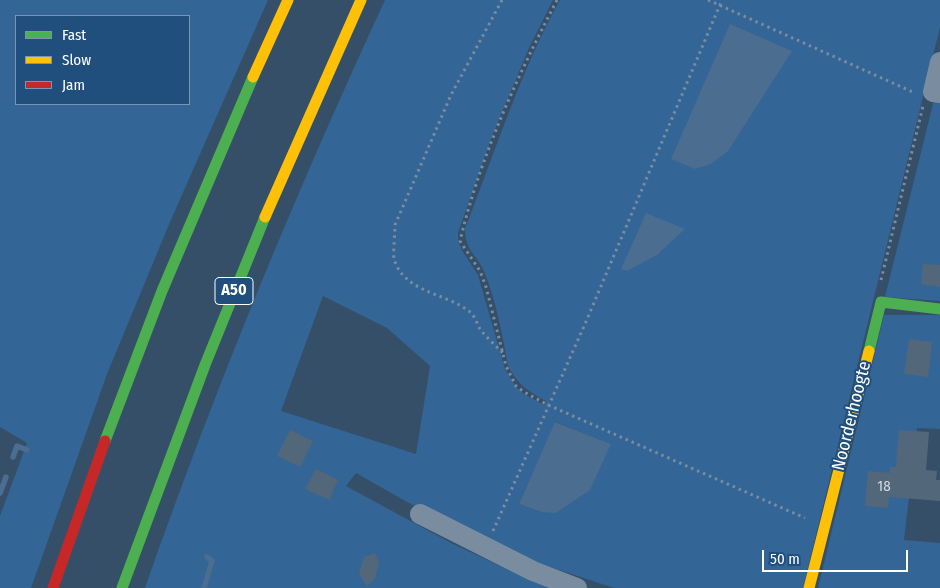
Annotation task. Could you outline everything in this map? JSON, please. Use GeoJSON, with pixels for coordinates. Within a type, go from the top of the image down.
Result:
{"type":"FeatureCollection","features":[{"type":"Feature","properties":{"kind":"main road"},"geometry":{"type":"LineString","coordinates":[[53,588],[77,516],[134,363],[200,199],[254,73],[288,0]]}},
{"type":"Feature","properties":{"kind":"main road","name":"A50"},"geometry":{"type":"LineString","coordinates":[[122,588],[195,388],[267,211],[361,0]]}},
{"type":"Feature","properties":{"kind":"main road"},"geometry":{"type":"LineString","coordinates":[[880,302],[940,309]]}},
{"type":"Feature","properties":{"kind":"main road","name":"Noorderhoogte"},"geometry":{"type":"LineString","coordinates":[[809,588],[880,302]]}},
{"type":"Feature","properties":{"kind":"street"},"geometry":{"type":"LineString","coordinates":[[930,93],[940,62]]}},
{"type":"Feature","properties":{"kind":"street"},"geometry":{"type":"LineString","coordinates":[[420,514],[486,548],[577,588]]}},
{"type":"Feature","properties":{"kind":"path"},"geometry":{"type":"LineString","coordinates":[[502,0],[451,95],[395,225],[393,258],[403,277],[423,290],[450,300],[471,313],[481,330],[504,354]]}},
{"type":"Feature","properties":{"kind":"path"},"geometry":{"type":"LineString","coordinates":[[556,0],[532,48],[490,145],[466,216],[460,241],[480,270],[506,366],[516,386],[548,405],[806,518]]}},
{"type":"Feature","properties":{"kind":"path"},"geometry":{"type":"LineString","coordinates":[[708,0],[930,93],[924,101],[878,294],[880,302]]}},
{"type":"Feature","properties":{"kind":"path"},"geometry":{"type":"LineString","coordinates":[[486,548],[585,324],[722,0]]}},
{"type":"Feature","properties":{"kind":"shaded area"},"geometry":{"type":"Polygon","coordinates":[[[0,0],[268,0],[170,222],[107,374],[31,588],[0,588],[0,516],[27,443],[0,427],[0,0]]]}},
{"type":"Feature","properties":{"kind":"shaded area"},"geometry":{"type":"Polygon","coordinates":[[[385,0],[553,0],[529,48],[492,136],[458,233],[458,241],[463,252],[478,275],[505,369],[516,387],[524,394],[544,405],[546,401],[524,387],[508,366],[493,296],[482,268],[469,248],[465,229],[532,55],[560,0],[940,0],[940,27],[803,588],[614,588],[517,556],[407,502],[356,473],[346,486],[451,543],[511,571],[560,588],[145,588],[228,365],[288,218],[385,0]],[[323,296],[281,411],[416,454],[430,366],[387,328],[323,296]],[[556,422],[519,504],[541,512],[610,444],[556,422]]]}},
{"type":"Feature","properties":{"kind":"shaded area"},"geometry":{"type":"Polygon","coordinates":[[[730,24],[792,51],[728,151],[711,164],[695,169],[671,159],[730,24]]]}},
{"type":"Feature","properties":{"kind":"shaded area"},"geometry":{"type":"Polygon","coordinates":[[[934,100],[940,101],[940,301],[885,297],[934,100]]]}},
{"type":"Feature","properties":{"kind":"shaded area"},"geometry":{"type":"Polygon","coordinates":[[[646,213],[685,229],[657,255],[627,271],[621,269],[646,213]]]}},
{"type":"Feature","properties":{"kind":"shaded area"},"geometry":{"type":"Polygon","coordinates":[[[884,315],[940,315],[940,429],[917,428],[904,540],[940,543],[940,588],[818,588],[884,315]]]}},
{"type":"Feature","properties":{"kind":"shaded area"},"geometry":{"type":"Polygon","coordinates":[[[555,422],[611,444],[590,490],[556,513],[541,512],[519,504],[555,422]]]}},
{"type":"Feature","properties":{"kind":"building"},"geometry":{"type":"Polygon","coordinates":[[[923,264],[940,265],[940,287],[921,284],[923,264]]]}},
{"type":"Feature","properties":{"kind":"building"},"geometry":{"type":"Polygon","coordinates":[[[909,339],[932,342],[928,377],[904,374],[909,339]]]}},
{"type":"Feature","properties":{"kind":"building"},"geometry":{"type":"Polygon","coordinates":[[[290,430],[313,441],[300,467],[277,456],[290,430]]]}},
{"type":"Feature","properties":{"kind":"building"},"geometry":{"type":"Polygon","coordinates":[[[899,430],[929,432],[926,470],[937,471],[936,480],[940,480],[940,501],[889,497],[888,508],[865,506],[868,471],[890,473],[890,467],[896,467],[899,430]]]}},
{"type":"Feature","properties":{"kind":"building"},"geometry":{"type":"Polygon","coordinates":[[[316,469],[338,480],[329,500],[305,489],[316,469]]]}},
{"type":"Feature","properties":{"kind":"building"},"geometry":{"type":"Polygon","coordinates":[[[375,553],[379,562],[375,579],[367,586],[359,574],[364,557],[375,553]]]}},
{"type":"Feature","properties":{"kind":"waterway"},"geometry":{"type":"LineString","coordinates":[[13,457],[17,446],[27,450]]}},
{"type":"Feature","properties":{"kind":"waterway"},"geometry":{"type":"LineString","coordinates":[[0,493],[6,477]]}},
{"type":"Feature","properties":{"kind":"waterway"},"geometry":{"type":"LineString","coordinates":[[204,588],[212,561],[207,557]]}},
{"type":"Feature","properties":{"kind":"traffic: fast"},"geometry":{"type":"LineString","coordinates":[[105,441],[162,291],[253,77]]}},
{"type":"Feature","properties":{"kind":"traffic: fast"},"geometry":{"type":"LineString","coordinates":[[122,588],[205,365],[265,217]]}},
{"type":"Feature","properties":{"kind":"traffic: fast"},"geometry":{"type":"LineString","coordinates":[[869,351],[881,302],[940,309]]}},
{"type":"Feature","properties":{"kind":"traffic: slow"},"geometry":{"type":"LineString","coordinates":[[253,77],[288,0]]}},
{"type":"Feature","properties":{"kind":"traffic: slow"},"geometry":{"type":"LineString","coordinates":[[265,217],[361,0]]}},
{"type":"Feature","properties":{"kind":"traffic: slow"},"geometry":{"type":"LineString","coordinates":[[809,588],[869,351]]}},
{"type":"Feature","properties":{"kind":"traffic: jam"},"geometry":{"type":"LineString","coordinates":[[53,588],[105,441]]}}]}
